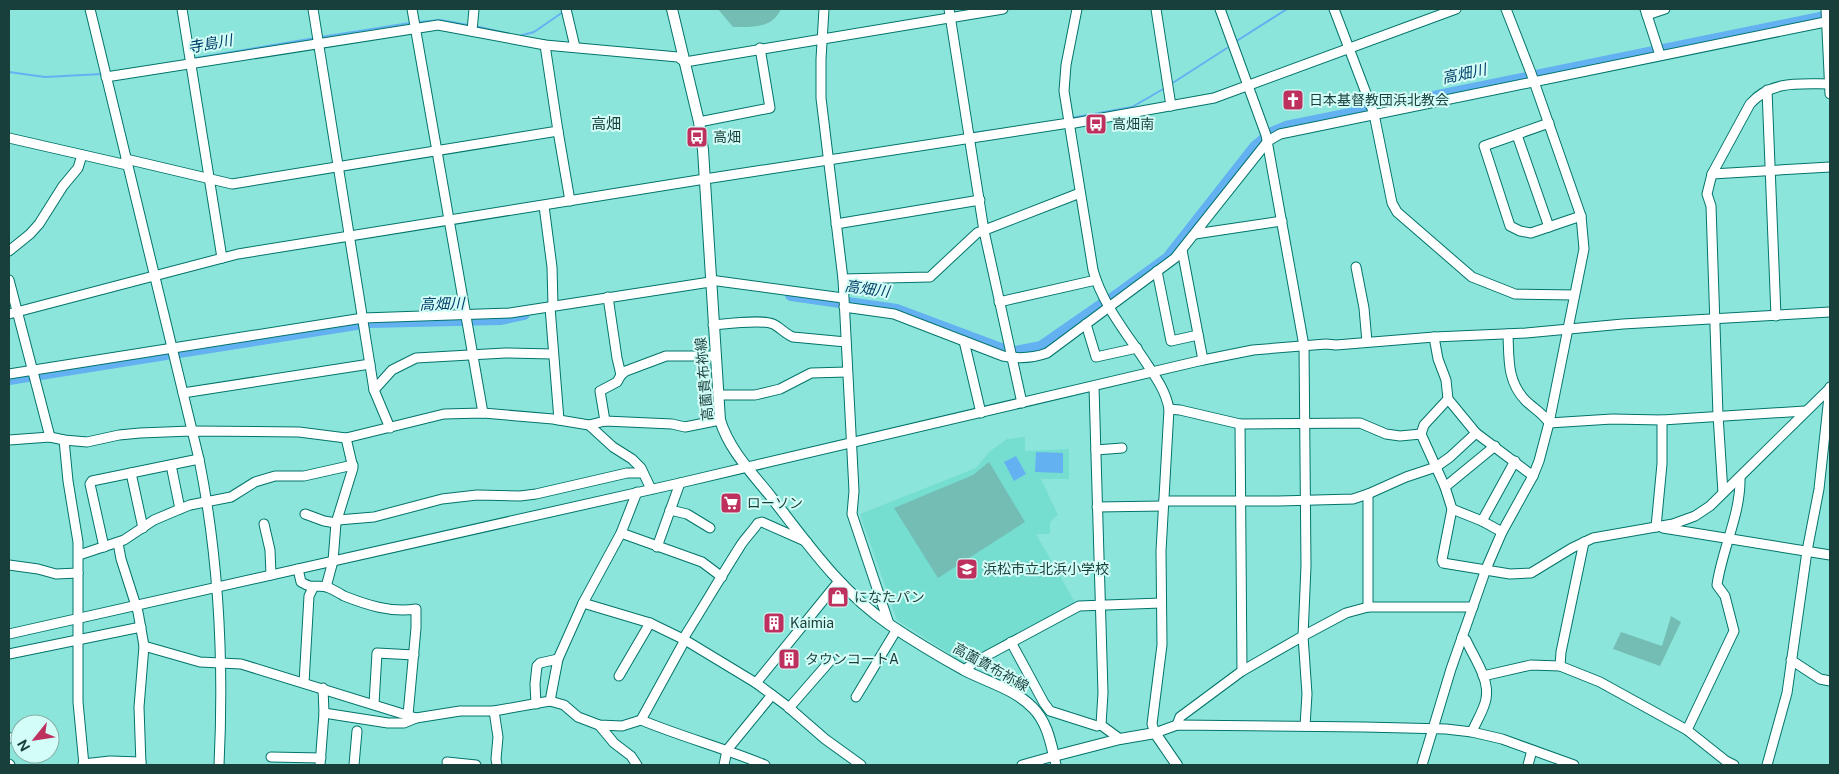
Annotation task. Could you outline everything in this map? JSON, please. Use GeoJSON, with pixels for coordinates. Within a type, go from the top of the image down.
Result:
{"type":"FeatureCollection","features":[{"type":"Feature","properties":{"kind":"main road","name":"高薗貴布祢線"},"geometry":{"type":"LineString","coordinates":[[672,9],[699,122],[720,420],[728,443],[807,542],[859,602],[893,627],[965,670],[1014,694],[1033,708],[1046,728],[1055,761]]}},
{"type":"Feature","properties":{"kind":"main road"},"geometry":{"type":"LineString","coordinates":[[1055,761],[1120,739],[1155,733],[1177,765]]}},
{"type":"Feature","properties":{"kind":"street"},"geometry":{"type":"LineString","coordinates":[[90,9],[199,459],[207,502],[217,587],[222,714],[219,765]]}},
{"type":"Feature","properties":{"kind":"street"},"geometry":{"type":"LineString","coordinates":[[182,9],[222,258]]}},
{"type":"Feature","properties":{"kind":"street"},"geometry":{"type":"LineString","coordinates":[[313,9],[374,390],[390,428]]}},
{"type":"Feature","properties":{"kind":"street"},"geometry":{"type":"LineString","coordinates":[[412,9],[483,413]]}},
{"type":"Feature","properties":{"kind":"street"},"geometry":{"type":"LineString","coordinates":[[473,27],[474,9]]}},
{"type":"Feature","properties":{"kind":"street"},"geometry":{"type":"LineString","coordinates":[[824,9],[821,98],[843,280],[854,491],[852,514],[893,627],[856,697]]}},
{"type":"Feature","properties":{"kind":"street"},"geometry":{"type":"LineString","coordinates":[[106,77],[191,61],[438,25],[473,27],[521,42],[678,57],[685,62],[949,13],[1003,9]]}},
{"type":"Feature","properties":{"kind":"street"},"geometry":{"type":"LineString","coordinates":[[1077,9],[1064,77],[1064,91],[1096,280],[1110,307],[1164,391],[1169,409],[1163,503],[1162,632],[1160,666],[1152,724],[1155,733],[1177,726],[1305,726],[1432,729],[1472,732],[1502,739],[1574,765]]}},
{"type":"Feature","properties":{"kind":"street"},"geometry":{"type":"LineString","coordinates":[[1156,9],[1171,106]]}},
{"type":"Feature","properties":{"kind":"street"},"geometry":{"type":"LineString","coordinates":[[1220,9],[1267,139],[1304,346],[1306,566],[1303,636],[1308,694],[1305,726]]}},
{"type":"Feature","properties":{"kind":"street"},"geometry":{"type":"LineString","coordinates":[[1334,9],[1373,111],[1392,203],[1397,212],[1472,278],[1515,294],[1574,294]]}},
{"type":"Feature","properties":{"kind":"street"},"geometry":{"type":"LineString","coordinates":[[13,313],[222,258],[704,179],[1199,102],[1249,87],[1456,9]]}},
{"type":"Feature","properties":{"kind":"street"},"geometry":{"type":"LineString","coordinates":[[1422,765],[1462,637],[1486,570],[1502,532],[1533,476],[1539,461],[1549,423],[1584,248],[1581,216],[1533,78],[1506,9]]}},
{"type":"Feature","properties":{"kind":"street"},"geometry":{"type":"LineString","coordinates":[[1660,52],[1646,12],[1665,9]]}},
{"type":"Feature","properties":{"kind":"street"},"geometry":{"type":"LineString","coordinates":[[567,10],[575,47]]}},
{"type":"Feature","properties":{"kind":"street"},"geometry":{"type":"LineString","coordinates":[[949,13],[984,231],[1022,403]]}},
{"type":"Feature","properties":{"kind":"street"},"geometry":{"type":"LineString","coordinates":[[9,374],[34,373],[172,349],[364,321],[467,319],[551,308],[608,300],[710,281],[844,302],[894,314],[964,342],[1012,358],[1034,358],[1048,353],[1176,258],[1267,139],[1280,134],[1373,111],[1828,17],[1830,94]]}},
{"type":"Feature","properties":{"kind":"street"},"geometry":{"type":"LineString","coordinates":[[545,45],[570,201]]}},
{"type":"Feature","properties":{"kind":"street"},"geometry":{"type":"LineString","coordinates":[[699,122],[770,108],[760,48]]}},
{"type":"Feature","properties":{"kind":"street"},"geometry":{"type":"LineString","coordinates":[[1723,493],[1710,206],[1707,194],[1712,174],[1750,104],[1758,95],[1772,87],[1830,84]]}},
{"type":"Feature","properties":{"kind":"street"},"geometry":{"type":"LineString","coordinates":[[1768,90],[1776,316]]}},
{"type":"Feature","properties":{"kind":"street"},"geometry":{"type":"LineString","coordinates":[[1548,123],[1484,146],[1510,226],[1520,232],[1531,233],[1581,216]]}},
{"type":"Feature","properties":{"kind":"street"},"geometry":{"type":"LineString","coordinates":[[9,138],[82,155],[232,184],[558,131]]}},
{"type":"Feature","properties":{"kind":"street"},"geometry":{"type":"LineString","coordinates":[[1518,134],[1549,227]]}},
{"type":"Feature","properties":{"kind":"street"},"geometry":{"type":"LineString","coordinates":[[9,251],[39,224],[63,186],[78,168],[82,155]]}},
{"type":"Feature","properties":{"kind":"street"},"geometry":{"type":"LineString","coordinates":[[1712,174],[1830,167]]}},
{"type":"Feature","properties":{"kind":"street"},"geometry":{"type":"LineString","coordinates":[[843,280],[930,278],[977,232],[984,231],[1080,193]]}},
{"type":"Feature","properties":{"kind":"street"},"geometry":{"type":"LineString","coordinates":[[836,224],[980,200]]}},
{"type":"Feature","properties":{"kind":"street"},"geometry":{"type":"LineString","coordinates":[[544,206],[552,267],[553,354],[560,420]]}},
{"type":"Feature","properties":{"kind":"street"},"geometry":{"type":"LineString","coordinates":[[1195,234],[1282,221]]}},
{"type":"Feature","properties":{"kind":"street"},"geometry":{"type":"LineString","coordinates":[[1182,250],[1203,360]]}},
{"type":"Feature","properties":{"kind":"street"},"geometry":{"type":"LineString","coordinates":[[1356,267],[1364,308],[1367,342]]}},
{"type":"Feature","properties":{"kind":"street"},"geometry":{"type":"LineString","coordinates":[[1157,271],[1170,341],[1198,335]]}},
{"type":"Feature","properties":{"kind":"street"},"geometry":{"type":"LineString","coordinates":[[9,280],[13,313],[34,373],[50,436]]}},
{"type":"Feature","properties":{"kind":"street"},"geometry":{"type":"LineString","coordinates":[[999,302],[1096,280]]}},
{"type":"Feature","properties":{"kind":"street"},"geometry":{"type":"LineString","coordinates":[[608,300],[616,358],[622,375]]}},
{"type":"Feature","properties":{"kind":"street"},"geometry":{"type":"LineString","coordinates":[[9,634],[680,483],[1203,360],[1253,350],[1830,312]]}},
{"type":"Feature","properties":{"kind":"street"},"geometry":{"type":"LineString","coordinates":[[713,325],[739,322],[772,323],[793,337],[846,342]]}},
{"type":"Feature","properties":{"kind":"street"},"geometry":{"type":"LineString","coordinates":[[1086,324],[1096,357],[1137,348]]}},
{"type":"Feature","properties":{"kind":"street"},"geometry":{"type":"LineString","coordinates":[[1508,334],[1510,374],[1515,387],[1549,423],[1612,419],[1662,420],[1805,411]]}},
{"type":"Feature","properties":{"kind":"street"},"geometry":{"type":"LineString","coordinates":[[1434,337],[1438,359],[1446,380],[1448,399],[1476,432],[1533,476]]}},
{"type":"Feature","properties":{"kind":"street"},"geometry":{"type":"LineString","coordinates":[[964,342],[981,413]]}},
{"type":"Feature","properties":{"kind":"street"},"geometry":{"type":"LineString","coordinates":[[374,390],[392,370],[412,359],[473,354],[553,354]]}},
{"type":"Feature","properties":{"kind":"street"},"geometry":{"type":"LineString","coordinates":[[605,421],[600,391],[617,382],[626,371],[666,356],[715,356]]}},
{"type":"Feature","properties":{"kind":"street"},"geometry":{"type":"LineString","coordinates":[[183,394],[370,364]]}},
{"type":"Feature","properties":{"kind":"street"},"geometry":{"type":"LineString","coordinates":[[718,395],[762,394],[780,389],[811,373],[848,372]]}},
{"type":"Feature","properties":{"kind":"street"},"geometry":{"type":"LineString","coordinates":[[1767,765],[1787,693],[1807,551],[1819,489],[1828,422],[1830,384]]}},
{"type":"Feature","properties":{"kind":"street"},"geometry":{"type":"LineString","coordinates":[[1094,387],[1104,693],[1101,725]]}},
{"type":"Feature","properties":{"kind":"street"},"geometry":{"type":"LineString","coordinates":[[1448,399],[1424,425],[1421,434],[1445,488],[1452,510],[1443,563],[1518,575],[1531,573],[1584,542],[1600,536],[1673,524],[1695,516],[1710,506],[1830,388]]}},
{"type":"Feature","properties":{"kind":"street"},"geometry":{"type":"LineString","coordinates":[[1169,409],[1240,424],[1360,423],[1386,434],[1408,436],[1421,434]]}},
{"type":"Feature","properties":{"kind":"street"},"geometry":{"type":"LineString","coordinates":[[9,440],[50,436],[64,440],[87,442],[140,433],[192,431],[298,432],[346,438],[444,414],[483,413],[560,420],[590,425],[605,421],[672,424],[685,427],[720,420]]}},
{"type":"Feature","properties":{"kind":"street"},"geometry":{"type":"LineString","coordinates":[[1656,527],[1662,464],[1662,420]]}},
{"type":"Feature","properties":{"kind":"street"},"geometry":{"type":"LineString","coordinates":[[1240,424],[1242,671]]}},
{"type":"Feature","properties":{"kind":"street"},"geometry":{"type":"LineString","coordinates":[[590,425],[612,448],[632,459],[642,468],[651,489]]}},
{"type":"Feature","properties":{"kind":"street"},"geometry":{"type":"LineString","coordinates":[[1097,507],[1163,503],[1341,500],[1368,494],[1406,477],[1436,467],[1450,457],[1476,432]]}},
{"type":"Feature","properties":{"kind":"street"},"geometry":{"type":"LineString","coordinates":[[326,587],[333,561],[337,521],[353,468],[346,438]]}},
{"type":"Feature","properties":{"kind":"street"},"geometry":{"type":"LineString","coordinates":[[64,440],[79,555],[77,640],[79,718],[84,765],[110,761],[141,764],[139,707],[144,646],[136,605],[121,559],[118,543]]}},
{"type":"Feature","properties":{"kind":"street"},"geometry":{"type":"LineString","coordinates":[[1445,488],[1495,446]]}},
{"type":"Feature","properties":{"kind":"street"},"geometry":{"type":"LineString","coordinates":[[1096,450],[1122,448]]}},
{"type":"Feature","properties":{"kind":"street"},"geometry":{"type":"LineString","coordinates":[[104,547],[90,484],[94,480],[199,459]]}},
{"type":"Feature","properties":{"kind":"street"},"geometry":{"type":"LineString","coordinates":[[1482,521],[1515,461]]}},
{"type":"Feature","properties":{"kind":"street"},"geometry":{"type":"LineString","coordinates":[[79,555],[118,543],[154,520],[180,509],[231,497],[255,482],[275,476],[304,476],[353,464]]}},
{"type":"Feature","properties":{"kind":"street"},"geometry":{"type":"LineString","coordinates":[[171,465],[180,509]]}},
{"type":"Feature","properties":{"kind":"street"},"geometry":{"type":"LineString","coordinates":[[130,472],[143,528]]}},
{"type":"Feature","properties":{"kind":"street"},"geometry":{"type":"LineString","coordinates":[[304,514],[324,521],[374,517],[442,499],[478,495],[528,495],[627,473],[643,473]]}},
{"type":"Feature","properties":{"kind":"street"},"geometry":{"type":"LineString","coordinates":[[1687,730],[1734,631],[1724,596],[1717,585],[1740,494],[1740,476]]}},
{"type":"Feature","properties":{"kind":"street"},"geometry":{"type":"LineString","coordinates":[[657,547],[680,483]]}},
{"type":"Feature","properties":{"kind":"street"},"geometry":{"type":"LineString","coordinates":[[550,701],[558,659],[583,604],[621,533],[637,492]]}},
{"type":"Feature","properties":{"kind":"street"},"geometry":{"type":"LineString","coordinates":[[1368,494],[1368,606]]}},
{"type":"Feature","properties":{"kind":"street"},"geometry":{"type":"LineString","coordinates":[[670,510],[684,513],[710,528]]}},
{"type":"Feature","properties":{"kind":"street"},"geometry":{"type":"LineString","coordinates":[[1452,510],[1482,521],[1502,532]]}},
{"type":"Feature","properties":{"kind":"street"},"geometry":{"type":"LineString","coordinates":[[641,720],[684,640],[740,546],[760,522],[807,542]]}},
{"type":"Feature","properties":{"kind":"street"},"geometry":{"type":"LineString","coordinates":[[264,524],[270,550],[270,575]]}},
{"type":"Feature","properties":{"kind":"street"},"geometry":{"type":"LineString","coordinates":[[1656,527],[1830,555]]}},
{"type":"Feature","properties":{"kind":"street"},"geometry":{"type":"LineString","coordinates":[[621,533],[702,562],[722,577]]}},
{"type":"Feature","properties":{"kind":"street"},"geometry":{"type":"LineString","coordinates":[[1560,666],[1561,652],[1584,542]]}},
{"type":"Feature","properties":{"kind":"street"},"geometry":{"type":"LineString","coordinates":[[9,565],[38,569],[56,574],[78,573]]}},
{"type":"Feature","properties":{"kind":"street"},"geometry":{"type":"LineString","coordinates":[[298,569],[301,582],[313,588],[326,587],[382,609],[402,611],[416,609],[412,716],[404,724],[324,712]]}},
{"type":"Feature","properties":{"kind":"street"},"geometry":{"type":"LineString","coordinates":[[756,682],[839,580]]}},
{"type":"Feature","properties":{"kind":"street"},"geometry":{"type":"LineString","coordinates":[[304,683],[309,596],[313,588]]}},
{"type":"Feature","properties":{"kind":"street"},"geometry":{"type":"LineString","coordinates":[[965,670],[1011,642],[1079,606],[1161,603]]}},
{"type":"Feature","properties":{"kind":"street"},"geometry":{"type":"LineString","coordinates":[[583,604],[650,623],[684,640],[756,682],[825,739],[862,765]]}},
{"type":"Feature","properties":{"kind":"street"},"geometry":{"type":"LineString","coordinates":[[1177,726],[1180,717],[1242,671],[1346,614],[1368,606],[1473,606]]}},
{"type":"Feature","properties":{"kind":"street"},"geometry":{"type":"LineString","coordinates":[[619,676],[650,623]]}},
{"type":"Feature","properties":{"kind":"street"},"geometry":{"type":"LineString","coordinates":[[9,654],[141,627]]}},
{"type":"Feature","properties":{"kind":"street"},"geometry":{"type":"LineString","coordinates":[[1462,637],[1466,640],[1483,676],[1486,689],[1486,702],[1472,732]]}},
{"type":"Feature","properties":{"kind":"street"},"geometry":{"type":"LineString","coordinates":[[1011,642],[1050,711],[1096,726],[1101,725],[1120,739]]}},
{"type":"Feature","properties":{"kind":"street"},"geometry":{"type":"LineString","coordinates":[[144,646],[200,662],[241,664],[412,716],[460,711],[494,711],[550,701],[560,703],[578,717],[599,726],[622,726],[641,720],[674,734],[727,750],[765,765]]}},
{"type":"Feature","properties":{"kind":"street"},"geometry":{"type":"LineString","coordinates":[[374,704],[377,653],[414,655]]}},
{"type":"Feature","properties":{"kind":"street"},"geometry":{"type":"LineString","coordinates":[[536,704],[535,684],[537,666],[540,663],[558,659]]}},
{"type":"Feature","properties":{"kind":"street"},"geometry":{"type":"LineString","coordinates":[[1791,660],[1820,679],[1830,681]]}},
{"type":"Feature","properties":{"kind":"street"},"geometry":{"type":"LineString","coordinates":[[789,708],[830,661]]}},
{"type":"Feature","properties":{"kind":"street"},"geometry":{"type":"LineString","coordinates":[[1483,676],[1509,672],[1531,665],[1560,666],[1600,682],[1687,730],[1726,761],[1734,765]]}},
{"type":"Feature","properties":{"kind":"street"},"geometry":{"type":"LineString","coordinates":[[271,757],[321,761],[324,712],[323,688]]}},
{"type":"Feature","properties":{"kind":"street"},"geometry":{"type":"LineString","coordinates":[[724,765],[727,750],[772,694]]}},
{"type":"Feature","properties":{"kind":"street"},"geometry":{"type":"LineString","coordinates":[[494,711],[498,737],[497,765]]}},
{"type":"Feature","properties":{"kind":"street"},"geometry":{"type":"LineString","coordinates":[[599,726],[614,743],[631,756],[637,765]]}},
{"type":"Feature","properties":{"kind":"street"},"geometry":{"type":"LineString","coordinates":[[354,765],[357,731]]}},
{"type":"Feature","properties":{"kind":"street"},"geometry":{"type":"LineString","coordinates":[[1528,765],[1532,750]]}},
{"type":"Feature","properties":{"kind":"street"},"geometry":{"type":"LineString","coordinates":[[447,761],[476,765]]}},
{"type":"Feature","properties":{"kind":"street"},"geometry":{"type":"LineString","coordinates":[[1022,765],[1055,761]]}},
{"type":"Feature","properties":{"kind":"shaded area"},"geometry":{"type":"Polygon","coordinates":[[[718,9],[781,9],[777,16],[761,26],[733,27],[718,9]]]}},
{"type":"Feature","properties":{"kind":"shaded area","name":"浜松市立北浜小学校"},"geometry":{"type":"Polygon","coordinates":[[[1025,437],[1025,451],[1069,449],[1069,479],[1041,479],[1058,515],[1050,522],[1050,534],[1036,534],[1076,604],[967,665],[897,620],[860,514],[976,468],[990,451],[1007,439],[1025,437]]]}},
{"type":"Feature","properties":{"kind":"shaded area"},"geometry":{"type":"Polygon","coordinates":[[[1036,452],[1063,453],[1063,473],[1035,472],[1036,452]]]}},
{"type":"Feature","properties":{"kind":"shaded area"},"geometry":{"type":"Polygon","coordinates":[[[1016,456],[1026,474],[1014,481],[1004,462],[1016,456]]]}},
{"type":"Feature","properties":{"kind":"shaded area"},"geometry":{"type":"Polygon","coordinates":[[[989,462],[1025,522],[938,578],[894,508],[973,475],[989,462]]]}},
{"type":"Feature","properties":{"kind":"shaded area"},"geometry":{"type":"Polygon","coordinates":[[[1671,616],[1681,622],[1660,666],[1613,649],[1621,632],[1662,646],[1671,616]]]}},
{"type":"Feature","properties":{"kind":"waterway"},"geometry":{"type":"LineString","coordinates":[[1235,42],[1287,9]]}},
{"type":"Feature","properties":{"kind":"waterway","name":"寺島川"},"geometry":{"type":"LineString","coordinates":[[519,36],[534,32],[563,12]]}},
{"type":"Feature","properties":{"kind":"waterway","name":"高畑川"},"geometry":{"type":"LineString","coordinates":[[1113,298],[1168,258],[1255,147],[1272,133],[1286,127],[1830,16]]}},
{"type":"Feature","properties":{"kind":"waterway","name":"寺島川"},"geometry":{"type":"LineString","coordinates":[[419,22],[440,20],[468,25]]}},
{"type":"Feature","properties":{"kind":"waterway","name":"寺島川"},"geometry":{"type":"LineString","coordinates":[[321,37],[410,23]]}},
{"type":"Feature","properties":{"kind":"waterway","name":"寺島川"},"geometry":{"type":"LineString","coordinates":[[475,26],[510,34]]}},
{"type":"Feature","properties":{"kind":"waterway","name":"寺島川"},"geometry":{"type":"LineString","coordinates":[[196,58],[315,38]]}},
{"type":"Feature","properties":{"kind":"waterway"},"geometry":{"type":"LineString","coordinates":[[1171,84],[1227,48]]}},
{"type":"Feature","properties":{"kind":"waterway","name":"寺島川"},"geometry":{"type":"LineString","coordinates":[[9,72],[45,77],[102,74]]}},
{"type":"Feature","properties":{"kind":"waterway"},"geometry":{"type":"LineString","coordinates":[[1071,118],[1132,107],[1165,88]]}},
{"type":"Feature","properties":{"kind":"waterway"},"geometry":{"type":"LineString","coordinates":[[972,133],[995,130]]}},
{"type":"Feature","properties":{"kind":"waterway","name":"高畑川"},"geometry":{"type":"LineString","coordinates":[[791,295],[897,310],[1004,350]]}},
{"type":"Feature","properties":{"kind":"waterway","name":"高畑川"},"geometry":{"type":"LineString","coordinates":[[1015,352],[1041,347],[1103,304]]}},
{"type":"Feature","properties":{"kind":"waterway","name":"高畑川"},"geometry":{"type":"LineString","coordinates":[[179,352],[369,322],[501,319],[524,314]]}},
{"type":"Feature","properties":{"kind":"waterway","name":"高畑川"},"geometry":{"type":"LineString","coordinates":[[9,379],[166,354]]}},
{"type":"Feature","properties":{"kind":"place","name":"日本基督教団浜北教会"},"geometry":{"type":"Point","coordinates":[1293,100]}},
{"type":"Feature","properties":{"kind":"place","name":"高畑南"},"geometry":{"type":"Point","coordinates":[1096,124]}},
{"type":"Feature","properties":{"kind":"place","name":"高畑"},"geometry":{"type":"Point","coordinates":[697,137]}},
{"type":"Feature","properties":{"kind":"place","name":"ローソン"},"geometry":{"type":"Point","coordinates":[731,503]}},
{"type":"Feature","properties":{"kind":"place","name":"浜松市立北浜小学校"},"geometry":{"type":"Point","coordinates":[967,569]}},
{"type":"Feature","properties":{"kind":"place","name":"になたパン"},"geometry":{"type":"Point","coordinates":[838,597]}},
{"type":"Feature","properties":{"kind":"place","name":"Kaimia"},"geometry":{"type":"Point","coordinates":[774,623]}},
{"type":"Feature","properties":{"kind":"place","name":"タウンコートA"},"geometry":{"type":"Point","coordinates":[789,659]}},
{"type":"Feature","properties":{"kind":"district","name":"高畑"},"geometry":{"type":"Point","coordinates":[606,124]}}]}
